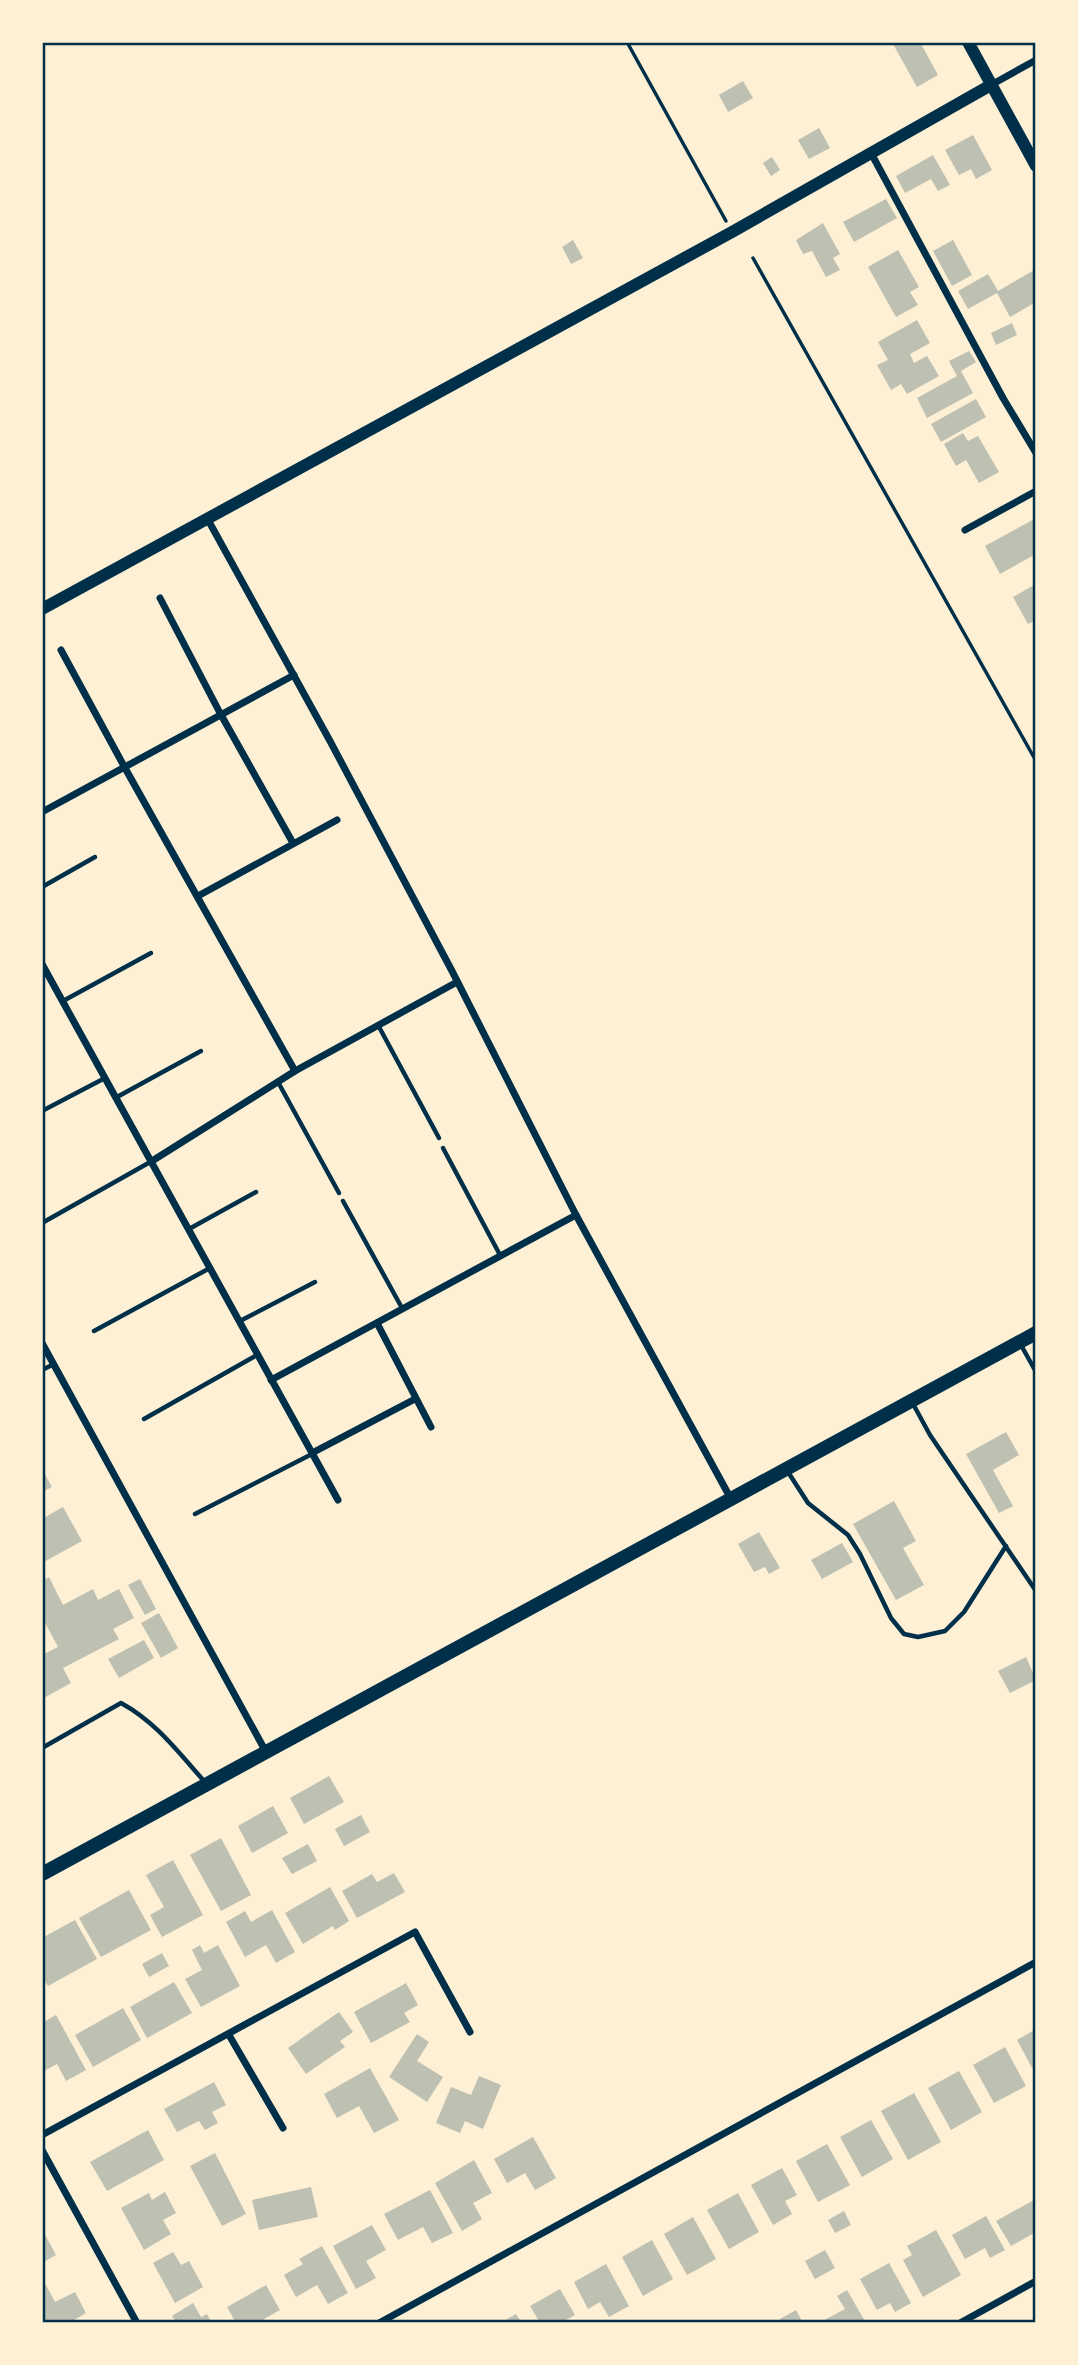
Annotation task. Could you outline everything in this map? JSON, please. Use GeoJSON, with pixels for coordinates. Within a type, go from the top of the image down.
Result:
{"type":"FeatureCollection","features":[{"type":"Feature","properties":{"kind":"main road"},"geometry":{"type":"LineString","coordinates":[[42,1874],[1036,1333]]}},
{"type":"Feature","properties":{"kind":"street"},"geometry":{"type":"LineString","coordinates":[[968,42],[1036,166]]}},
{"type":"Feature","properties":{"kind":"street"},"geometry":{"type":"LineString","coordinates":[[42,609],[732,232],[1036,60]]}},
{"type":"Feature","properties":{"kind":"street"},"geometry":{"type":"LineString","coordinates":[[870,153],[1003,398],[1036,453]]}},
{"type":"Feature","properties":{"kind":"street"},"geometry":{"type":"LineString","coordinates":[[965,530],[1036,491]]}},
{"type":"Feature","properties":{"kind":"street"},"geometry":{"type":"LineString","coordinates":[[207,519],[457,982],[576,1215],[731,1499]]}},
{"type":"Feature","properties":{"kind":"street"},"geometry":{"type":"LineString","coordinates":[[160,598],[293,844]]}},
{"type":"Feature","properties":{"kind":"street"},"geometry":{"type":"LineString","coordinates":[[61,650],[295,1071]]}},
{"type":"Feature","properties":{"kind":"street"},"geometry":{"type":"LineString","coordinates":[[42,812],[293,675]]}},
{"type":"Feature","properties":{"kind":"street"},"geometry":{"type":"LineString","coordinates":[[198,896],[337,820]]}},
{"type":"Feature","properties":{"kind":"street"},"geometry":{"type":"LineString","coordinates":[[42,964],[46,980],[63,1001],[106,1077],[338,1500]]}},
{"type":"Feature","properties":{"kind":"street"},"geometry":{"type":"LineString","coordinates":[[152,1161],[295,1071],[457,982]]}},
{"type":"Feature","properties":{"kind":"street"},"geometry":{"type":"LineString","coordinates":[[271,1380],[576,1215]]}},
{"type":"Feature","properties":{"kind":"street"},"geometry":{"type":"LineString","coordinates":[[376,1323],[430,1427]]}},
{"type":"Feature","properties":{"kind":"street"},"geometry":{"type":"LineString","coordinates":[[42,1343],[266,1752]]}},
{"type":"Feature","properties":{"kind":"street"},"geometry":{"type":"LineString","coordinates":[[312,1453],[415,1399]]}},
{"type":"Feature","properties":{"kind":"street"},"geometry":{"type":"LineString","coordinates":[[42,2135],[415,1932],[470,2032]]}},
{"type":"Feature","properties":{"kind":"street"},"geometry":{"type":"LineString","coordinates":[[379,2323],[1036,1962]]}},
{"type":"Feature","properties":{"kind":"street"},"geometry":{"type":"LineString","coordinates":[[229,2035],[283,2128]]}},
{"type":"Feature","properties":{"kind":"street"},"geometry":{"type":"LineString","coordinates":[[42,2151],[137,2323]]}},
{"type":"Feature","properties":{"kind":"street"},"geometry":{"type":"LineString","coordinates":[[960,2323],[1036,2281]]}},
{"type":"Feature","properties":{"kind":"lane"},"geometry":{"type":"LineString","coordinates":[[42,887],[94,857]]}},
{"type":"Feature","properties":{"kind":"lane"},"geometry":{"type":"LineString","coordinates":[[63,1001],[150,953]]}},
{"type":"Feature","properties":{"kind":"lane"},"geometry":{"type":"LineString","coordinates":[[378,1025],[439,1138]]}},
{"type":"Feature","properties":{"kind":"lane"},"geometry":{"type":"LineString","coordinates":[[117,1097],[201,1051]]}},
{"type":"Feature","properties":{"kind":"lane"},"geometry":{"type":"LineString","coordinates":[[42,1111],[106,1077]]}},
{"type":"Feature","properties":{"kind":"lane"},"geometry":{"type":"LineString","coordinates":[[278,1082],[339,1193]]}},
{"type":"Feature","properties":{"kind":"lane"},"geometry":{"type":"LineString","coordinates":[[443,1148],[501,1256]]}},
{"type":"Feature","properties":{"kind":"lane"},"geometry":{"type":"LineString","coordinates":[[42,1223],[152,1161]]}},
{"type":"Feature","properties":{"kind":"lane"},"geometry":{"type":"LineString","coordinates":[[189,1229],[256,1192]]}},
{"type":"Feature","properties":{"kind":"lane"},"geometry":{"type":"LineString","coordinates":[[343,1201],[402,1309]]}},
{"type":"Feature","properties":{"kind":"lane"},"geometry":{"type":"LineString","coordinates":[[93,1331],[210,1268]]}},
{"type":"Feature","properties":{"kind":"lane"},"geometry":{"type":"LineString","coordinates":[[239,1321],[315,1282]]}},
{"type":"Feature","properties":{"kind":"lane"},"geometry":{"type":"LineString","coordinates":[[1019,1342],[1036,1372]]}},
{"type":"Feature","properties":{"kind":"lane"},"geometry":{"type":"LineString","coordinates":[[144,1419],[257,1355]]}},
{"type":"Feature","properties":{"kind":"lane"},"geometry":{"type":"LineString","coordinates":[[42,1370],[54,1364]]}},
{"type":"Feature","properties":{"kind":"lane"},"geometry":{"type":"LineString","coordinates":[[911,1401],[937,1446],[1036,1591]]}},
{"type":"Feature","properties":{"kind":"lane"},"geometry":{"type":"LineString","coordinates":[[195,1514],[312,1453]]}},
{"type":"Feature","properties":{"kind":"lane"},"geometry":{"type":"LineString","coordinates":[[786,1469],[808,1503],[848,1535],[891,1618],[904,1634],[918,1637],[945,1632],[964,1612],[1006,1546]]}},
{"type":"Feature","properties":{"kind":"lane"},"geometry":{"type":"LineString","coordinates":[[42,1748],[121,1703],[141,1714],[158,1729],[207,1784]]}},
{"type":"Feature","properties":{"kind":"path"},"geometry":{"type":"LineString","coordinates":[[627,42],[732,232]]}},
{"type":"Feature","properties":{"kind":"path"},"geometry":{"type":"LineString","coordinates":[[753,258],[1036,761]]}},
{"type":"Feature","properties":{"kind":"building"},"geometry":{"type":"Polygon","coordinates":[[[920,42],[938,75],[917,87],[893,44],[920,42]]]}},
{"type":"Feature","properties":{"kind":"building"},"geometry":{"type":"Polygon","coordinates":[[[743,81],[753,98],[728,112],[719,95],[743,81]]]}},
{"type":"Feature","properties":{"kind":"building"},"geometry":{"type":"Polygon","coordinates":[[[819,128],[830,148],[809,159],[798,140],[819,128]]]}},
{"type":"Feature","properties":{"kind":"building"},"geometry":{"type":"Polygon","coordinates":[[[973,135],[992,170],[976,179],[971,169],[959,175],[945,150],[973,135]]]}},
{"type":"Feature","properties":{"kind":"building"},"geometry":{"type":"Polygon","coordinates":[[[933,155],[950,185],[938,191],[931,179],[905,193],[896,176],[933,155]]]}},
{"type":"Feature","properties":{"kind":"building"},"geometry":{"type":"Polygon","coordinates":[[[772,157],[780,170],[771,176],[763,163],[772,157]]]}},
{"type":"Feature","properties":{"kind":"building"},"geometry":{"type":"Polygon","coordinates":[[[886,199],[897,218],[854,242],[843,222],[886,199]]]}},
{"type":"Feature","properties":{"kind":"building"},"geometry":{"type":"Polygon","coordinates":[[[823,223],[840,254],[833,258],[840,270],[826,277],[812,251],[803,254],[796,240],[823,223]]]}},
{"type":"Feature","properties":{"kind":"building"},"geometry":{"type":"Polygon","coordinates":[[[573,240],[583,258],[571,264],[562,247],[573,240]]]}},
{"type":"Feature","properties":{"kind":"building"},"geometry":{"type":"Polygon","coordinates":[[[953,240],[972,275],[952,286],[933,251],[953,240]]]}},
{"type":"Feature","properties":{"kind":"building"},"geometry":{"type":"Polygon","coordinates":[[[898,250],[919,287],[910,292],[918,305],[896,317],[868,267],[898,250]]]}},
{"type":"Feature","properties":{"kind":"building"},"geometry":{"type":"Polygon","coordinates":[[[1036,269],[1036,302],[1010,317],[997,293],[968,309],[958,291],[988,274],[998,291],[1036,269]]]}},
{"type":"Feature","properties":{"kind":"building"},"geometry":{"type":"Polygon","coordinates":[[[917,320],[930,343],[910,354],[914,363],[927,356],[939,376],[907,394],[901,384],[891,390],[877,365],[888,360],[878,342],[917,320]]]}},
{"type":"Feature","properties":{"kind":"building"},"geometry":{"type":"Polygon","coordinates":[[[1012,323],[1017,335],[996,345],[991,333],[1012,323]]]}},
{"type":"Feature","properties":{"kind":"building"},"geometry":{"type":"Polygon","coordinates":[[[969,351],[976,362],[961,371],[973,393],[927,418],[917,398],[957,376],[949,361],[969,351]]]}},
{"type":"Feature","properties":{"kind":"building"},"geometry":{"type":"Polygon","coordinates":[[[976,399],[986,417],[941,442],[931,424],[976,399]]]}},
{"type":"Feature","properties":{"kind":"building"},"geometry":{"type":"Polygon","coordinates":[[[963,433],[968,441],[978,436],[999,472],[979,483],[966,460],[956,466],[944,444],[963,433]]]}},
{"type":"Feature","properties":{"kind":"building"},"geometry":{"type":"Polygon","coordinates":[[[1036,518],[1036,554],[1000,574],[985,546],[1036,518]]]}},
{"type":"Feature","properties":{"kind":"building"},"geometry":{"type":"Polygon","coordinates":[[[1036,584],[1036,620],[1028,624],[1013,597],[1036,584]]]}},
{"type":"Feature","properties":{"kind":"building"},"geometry":{"type":"Polygon","coordinates":[[[1006,1432],[1019,1455],[993,1470],[1013,1506],[999,1513],[966,1454],[1006,1432]]]}},
{"type":"Feature","properties":{"kind":"building"},"geometry":{"type":"Polygon","coordinates":[[[42,1469],[52,1487],[42,1492],[42,1469]]]}},
{"type":"Feature","properties":{"kind":"building"},"geometry":{"type":"Polygon","coordinates":[[[894,1501],[916,1541],[903,1548],[924,1585],[896,1600],[853,1524],[894,1501]]]}},
{"type":"Feature","properties":{"kind":"building"},"geometry":{"type":"Polygon","coordinates":[[[63,1507],[82,1541],[42,1563],[42,1519],[63,1507]]]}},
{"type":"Feature","properties":{"kind":"building"},"geometry":{"type":"Polygon","coordinates":[[[759,1532],[780,1568],[769,1574],[765,1567],[754,1572],[738,1544],[759,1532]]]}},
{"type":"Feature","properties":{"kind":"building"},"geometry":{"type":"Polygon","coordinates":[[[842,1543],[853,1562],[822,1579],[811,1560],[842,1543]]]}},
{"type":"Feature","properties":{"kind":"building"},"geometry":{"type":"Polygon","coordinates":[[[49,1577],[63,1605],[93,1589],[98,1600],[119,1589],[134,1618],[113,1629],[119,1639],[63,1668],[71,1683],[42,1699],[42,1655],[58,1647],[42,1617],[42,1581],[49,1577]]]}},
{"type":"Feature","properties":{"kind":"building"},"geometry":{"type":"Polygon","coordinates":[[[140,1579],[156,1609],[145,1615],[128,1585],[140,1579]]]}},
{"type":"Feature","properties":{"kind":"building"},"geometry":{"type":"Polygon","coordinates":[[[159,1613],[178,1648],[161,1658],[141,1623],[159,1613]]]}},
{"type":"Feature","properties":{"kind":"building"},"geometry":{"type":"Polygon","coordinates":[[[144,1640],[154,1658],[119,1678],[108,1659],[144,1640]]]}},
{"type":"Feature","properties":{"kind":"building"},"geometry":{"type":"Polygon","coordinates":[[[1026,1657],[1036,1680],[1010,1693],[998,1671],[1026,1657]]]}},
{"type":"Feature","properties":{"kind":"building"},"geometry":{"type":"Polygon","coordinates":[[[329,1776],[344,1802],[304,1824],[290,1798],[329,1776]]]}},
{"type":"Feature","properties":{"kind":"building"},"geometry":{"type":"Polygon","coordinates":[[[273,1806],[288,1833],[252,1853],[238,1826],[273,1806]]]}},
{"type":"Feature","properties":{"kind":"building"},"geometry":{"type":"Polygon","coordinates":[[[361,1815],[370,1832],[344,1846],[335,1829],[361,1815]]]}},
{"type":"Feature","properties":{"kind":"building"},"geometry":{"type":"Polygon","coordinates":[[[221,1838],[251,1895],[221,1911],[190,1855],[221,1838]]]}},
{"type":"Feature","properties":{"kind":"building"},"geometry":{"type":"Polygon","coordinates":[[[308,1844],[317,1861],[292,1874],[282,1858],[308,1844]]]}},
{"type":"Feature","properties":{"kind":"building"},"geometry":{"type":"Polygon","coordinates":[[[173,1860],[203,1915],[162,1937],[150,1915],[164,1907],[146,1875],[173,1860]]]}},
{"type":"Feature","properties":{"kind":"building"},"geometry":{"type":"Polygon","coordinates":[[[394,1873],[405,1892],[357,1918],[342,1891],[372,1874],[377,1882],[394,1873]]]}},
{"type":"Feature","properties":{"kind":"building"},"geometry":{"type":"Polygon","coordinates":[[[330,1887],[349,1921],[335,1930],[333,1926],[303,1944],[285,1913],[330,1887]]]}},
{"type":"Feature","properties":{"kind":"building"},"geometry":{"type":"Polygon","coordinates":[[[129,1890],[151,1930],[101,1957],[79,1918],[129,1890]]]}},
{"type":"Feature","properties":{"kind":"building"},"geometry":{"type":"Polygon","coordinates":[[[272,1910],[295,1952],[276,1963],[266,1945],[245,1957],[226,1922],[245,1911],[251,1922],[272,1910]]]}},
{"type":"Feature","properties":{"kind":"building"},"geometry":{"type":"Polygon","coordinates":[[[75,1920],[97,1959],[48,1986],[42,1976],[42,1938],[75,1920]]]}},
{"type":"Feature","properties":{"kind":"building"},"geometry":{"type":"Polygon","coordinates":[[[200,1945],[204,1953],[218,1945],[240,1986],[201,2007],[185,1979],[202,1970],[192,1950],[200,1945]]]}},
{"type":"Feature","properties":{"kind":"building"},"geometry":{"type":"Polygon","coordinates":[[[162,1953],[169,1966],[149,1977],[142,1964],[162,1953]]]}},
{"type":"Feature","properties":{"kind":"building"},"geometry":{"type":"Polygon","coordinates":[[[174,1982],[192,2013],[147,2038],[130,2007],[174,1982]]]}},
{"type":"Feature","properties":{"kind":"building"},"geometry":{"type":"Polygon","coordinates":[[[406,1983],[418,2005],[404,2013],[410,2022],[371,2043],[354,2012],[406,1983]]]}},
{"type":"Feature","properties":{"kind":"building"},"geometry":{"type":"Polygon","coordinates":[[[123,2008],[141,2040],[93,2067],[75,2035],[123,2008]]]}},
{"type":"Feature","properties":{"kind":"building"},"geometry":{"type":"Polygon","coordinates":[[[339,2012],[353,2032],[340,2041],[345,2047],[306,2074],[288,2048],[339,2012]]]}},
{"type":"Feature","properties":{"kind":"building"},"geometry":{"type":"Polygon","coordinates":[[[56,2015],[86,2070],[66,2081],[57,2064],[42,2072],[42,2023],[56,2015]]]}},
{"type":"Feature","properties":{"kind":"building"},"geometry":{"type":"Polygon","coordinates":[[[1036,2029],[1036,2066],[1032,2068],[1017,2040],[1036,2029]]]}},
{"type":"Feature","properties":{"kind":"building"},"geometry":{"type":"Polygon","coordinates":[[[417,2034],[429,2042],[417,2061],[443,2077],[427,2102],[389,2077],[417,2034]]]}},
{"type":"Feature","properties":{"kind":"building"},"geometry":{"type":"Polygon","coordinates":[[[1005,2047],[1026,2086],[994,2103],[973,2065],[1005,2047]]]}},
{"type":"Feature","properties":{"kind":"building"},"geometry":{"type":"Polygon","coordinates":[[[370,2068],[399,2120],[374,2133],[359,2106],[337,2118],[324,2094],[370,2068]]]}},
{"type":"Feature","properties":{"kind":"building"},"geometry":{"type":"Polygon","coordinates":[[[959,2071],[982,2112],[951,2130],[928,2088],[959,2071]]]}},
{"type":"Feature","properties":{"kind":"building"},"geometry":{"type":"Polygon","coordinates":[[[479,2076],[501,2085],[483,2129],[465,2121],[460,2133],[436,2123],[451,2087],[471,2095],[479,2076]]]}},
{"type":"Feature","properties":{"kind":"building"},"geometry":{"type":"Polygon","coordinates":[[[214,2082],[226,2105],[212,2112],[218,2123],[205,2130],[199,2121],[177,2132],[164,2109],[214,2082]]]}},
{"type":"Feature","properties":{"kind":"building"},"geometry":{"type":"Polygon","coordinates":[[[914,2093],[941,2142],[908,2160],[881,2111],[914,2093]]]}},
{"type":"Feature","properties":{"kind":"building"},"geometry":{"type":"Polygon","coordinates":[[[871,2120],[893,2159],[862,2177],[840,2137],[871,2120]]]}},
{"type":"Feature","properties":{"kind":"building"},"geometry":{"type":"Polygon","coordinates":[[[148,2130],[164,2160],[107,2191],[90,2162],[148,2130]]]}},
{"type":"Feature","properties":{"kind":"building"},"geometry":{"type":"Polygon","coordinates":[[[533,2137],[556,2178],[535,2190],[525,2173],[507,2183],[494,2159],[533,2137]]]}},
{"type":"Feature","properties":{"kind":"building"},"geometry":{"type":"Polygon","coordinates":[[[827,2144],[850,2185],[818,2202],[796,2161],[827,2144]]]}},
{"type":"Feature","properties":{"kind":"building"},"geometry":{"type":"Polygon","coordinates":[[[215,2153],[246,2214],[222,2226],[190,2166],[215,2153]]]}},
{"type":"Feature","properties":{"kind":"building"},"geometry":{"type":"Polygon","coordinates":[[[474,2160],[492,2193],[473,2203],[482,2219],[462,2231],[435,2183],[474,2160]]]}},
{"type":"Feature","properties":{"kind":"building"},"geometry":{"type":"Polygon","coordinates":[[[782,2168],[797,2195],[785,2201],[792,2214],[773,2225],[751,2185],[782,2168]]]}},
{"type":"Feature","properties":{"kind":"building"},"geometry":{"type":"Polygon","coordinates":[[[311,2187],[318,2217],[259,2230],[252,2200],[311,2187]]]}},
{"type":"Feature","properties":{"kind":"building"},"geometry":{"type":"Polygon","coordinates":[[[430,2190],[453,2233],[432,2243],[423,2227],[398,2240],[384,2214],[430,2190]]]}},
{"type":"Feature","properties":{"kind":"building"},"geometry":{"type":"Polygon","coordinates":[[[165,2192],[176,2213],[163,2220],[171,2234],[144,2250],[121,2208],[149,2193],[152,2200],[165,2192]]]}},
{"type":"Feature","properties":{"kind":"building"},"geometry":{"type":"Polygon","coordinates":[[[738,2193],[759,2232],[729,2249],[707,2210],[738,2193]]]}},
{"type":"Feature","properties":{"kind":"building"},"geometry":{"type":"Polygon","coordinates":[[[1034,2200],[1036,2232],[1011,2246],[996,2221],[1034,2200]]]}},
{"type":"Feature","properties":{"kind":"building"},"geometry":{"type":"Polygon","coordinates":[[[844,2211],[851,2225],[835,2233],[828,2220],[844,2211]]]}},
{"type":"Feature","properties":{"kind":"building"},"geometry":{"type":"Polygon","coordinates":[[[986,2216],[1005,2250],[990,2258],[985,2248],[965,2259],[952,2235],[986,2216]]]}},
{"type":"Feature","properties":{"kind":"building"},"geometry":{"type":"Polygon","coordinates":[[[693,2217],[716,2259],[687,2275],[664,2234],[693,2217]]]}},
{"type":"Feature","properties":{"kind":"building"},"geometry":{"type":"Polygon","coordinates":[[[372,2225],[386,2250],[366,2261],[376,2278],[356,2289],[333,2246],[372,2225]]]}},
{"type":"Feature","properties":{"kind":"building"},"geometry":{"type":"Polygon","coordinates":[[[42,2229],[56,2255],[42,2263],[42,2229]]]}},
{"type":"Feature","properties":{"kind":"building"},"geometry":{"type":"Polygon","coordinates":[[[936,2230],[961,2275],[923,2297],[903,2260],[912,2255],[907,2246],[936,2230]]]}},
{"type":"Feature","properties":{"kind":"building"},"geometry":{"type":"Polygon","coordinates":[[[652,2240],[673,2279],[643,2296],[622,2257],[652,2240]]]}},
{"type":"Feature","properties":{"kind":"building"},"geometry":{"type":"Polygon","coordinates":[[[322,2246],[348,2293],[328,2304],[317,2285],[296,2297],[284,2275],[303,2264],[299,2259],[322,2246]]]}},
{"type":"Feature","properties":{"kind":"building"},"geometry":{"type":"Polygon","coordinates":[[[825,2250],[835,2268],[815,2279],[805,2261],[825,2250]]]}},
{"type":"Feature","properties":{"kind":"building"},"geometry":{"type":"Polygon","coordinates":[[[173,2252],[181,2265],[189,2261],[203,2287],[175,2303],[153,2263],[173,2252]]]}},
{"type":"Feature","properties":{"kind":"building"},"geometry":{"type":"Polygon","coordinates":[[[889,2263],[911,2303],[895,2312],[890,2303],[877,2310],[860,2279],[889,2263]]]}},
{"type":"Feature","properties":{"kind":"building"},"geometry":{"type":"Polygon","coordinates":[[[606,2264],[629,2306],[609,2317],[600,2302],[588,2309],[574,2282],[606,2264]]]}},
{"type":"Feature","properties":{"kind":"building"},"geometry":{"type":"Polygon","coordinates":[[[46,2285],[55,2302],[75,2292],[86,2313],[69,2323],[42,2323],[42,2287],[46,2285]]]}},
{"type":"Feature","properties":{"kind":"building"},"geometry":{"type":"Polygon","coordinates":[[[266,2285],[280,2310],[264,2319],[267,2323],[236,2323],[227,2307],[266,2285]]]}},
{"type":"Feature","properties":{"kind":"building"},"geometry":{"type":"Polygon","coordinates":[[[560,2289],[575,2315],[564,2321],[565,2323],[540,2323],[530,2306],[560,2289]]]}},
{"type":"Feature","properties":{"kind":"building"},"geometry":{"type":"Polygon","coordinates":[[[847,2290],[866,2323],[819,2323],[845,2309],[837,2296],[847,2290]]]}},
{"type":"Feature","properties":{"kind":"building"},"geometry":{"type":"Polygon","coordinates":[[[193,2303],[201,2317],[207,2314],[212,2323],[177,2323],[172,2316],[193,2303]]]}},
{"type":"Feature","properties":{"kind":"building"},"geometry":{"type":"Polygon","coordinates":[[[796,2310],[803,2323],[782,2323],[780,2319],[796,2310]]]}},
{"type":"Feature","properties":{"kind":"building"},"geometry":{"type":"Polygon","coordinates":[[[516,2314],[522,2323],[500,2323],[516,2314]]]}}]}
